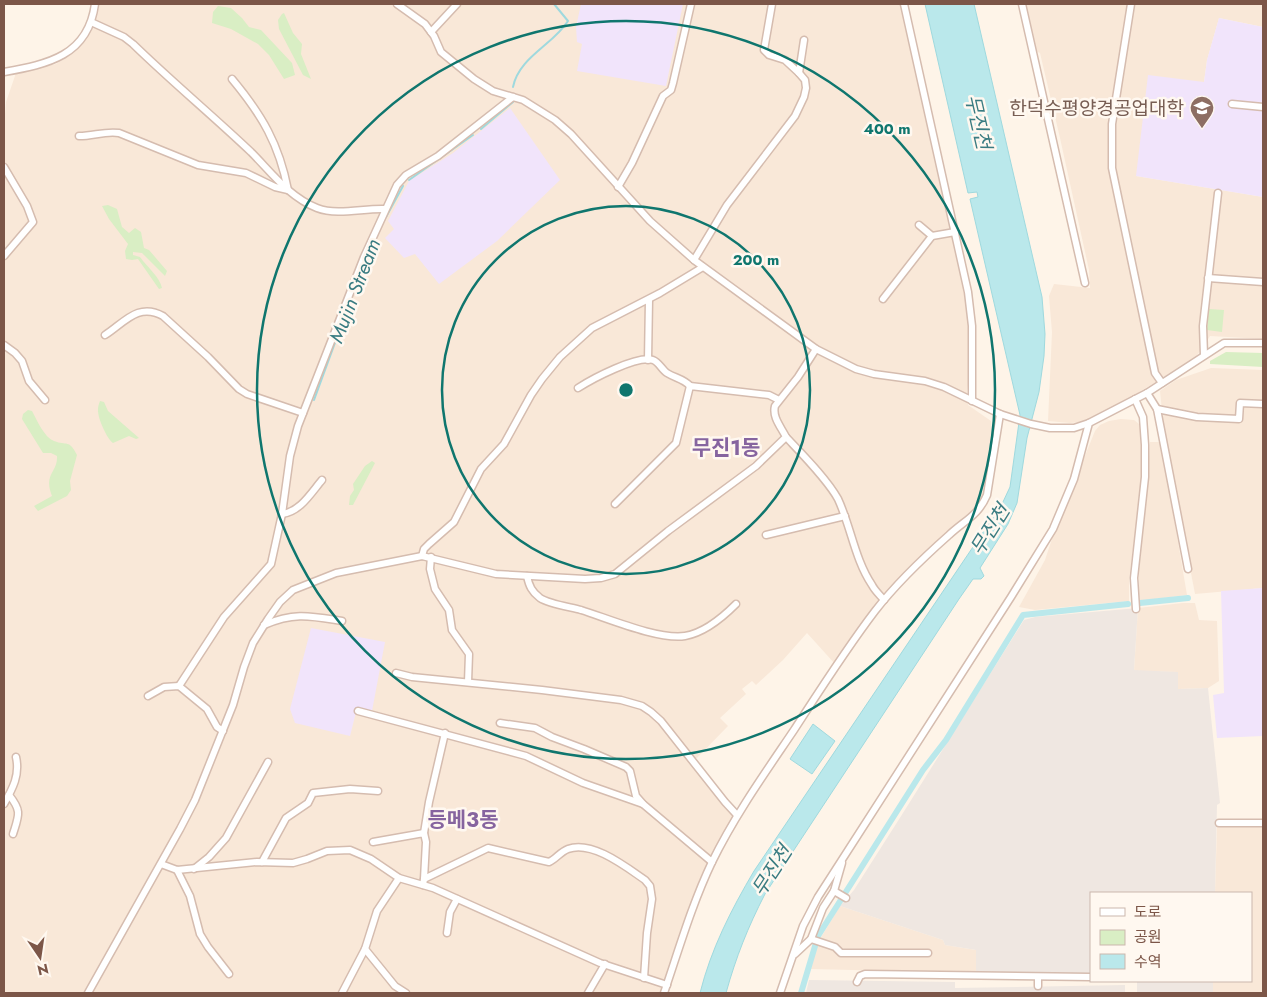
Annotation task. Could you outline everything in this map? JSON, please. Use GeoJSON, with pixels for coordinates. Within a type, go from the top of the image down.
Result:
{"type":"FeatureCollection","features":[{"type":"Feature","properties":{"kind":"street"},"geometry":{"type":"LineString","coordinates":[[4,72],[40,65],[54,60],[80,41],[89,29],[95,4]]}},
{"type":"Feature","properties":{"kind":"street"},"geometry":{"type":"LineString","coordinates":[[397,4],[416,16],[431,32],[441,52],[474,79],[493,91],[523,100],[555,120],[571,134],[650,221],[694,260],[816,349],[856,369],[874,374],[925,381],[944,387],[1000,414],[1030,424],[1050,428],[1074,428],[1090,424],[1147,393],[1224,343],[1263,343]]}},
{"type":"Feature","properties":{"kind":"street"},"geometry":{"type":"LineString","coordinates":[[431,32],[457,4]]}},
{"type":"Feature","properties":{"kind":"street"},"geometry":{"type":"LineString","coordinates":[[618,186],[632,163],[663,96],[670,90],[673,83],[691,4]]}},
{"type":"Feature","properties":{"kind":"street"},"geometry":{"type":"LineString","coordinates":[[694,260],[727,205],[799,110],[806,88],[805,80],[785,60],[769,55],[764,50],[772,4]]}},
{"type":"Feature","properties":{"kind":"street"},"geometry":{"type":"LineString","coordinates":[[904,4],[968,292],[972,326],[972,401]]}},
{"type":"Feature","properties":{"kind":"street"},"geometry":{"type":"LineString","coordinates":[[1022,4],[1086,283]]}},
{"type":"Feature","properties":{"kind":"street"},"geometry":{"type":"LineString","coordinates":[[1131,4],[1112,124],[1112,168],[1155,373],[1162,383]]}},
{"type":"Feature","properties":{"kind":"street"},"geometry":{"type":"LineString","coordinates":[[91,22],[124,37],[133,44],[252,153],[288,190],[307,203],[330,211],[385,209]]}},
{"type":"Feature","properties":{"kind":"street"},"geometry":{"type":"LineString","coordinates":[[800,74],[804,40]]}},
{"type":"Feature","properties":{"kind":"street"},"geometry":{"type":"LineString","coordinates":[[232,79],[254,106],[272,138],[288,190]]}},
{"type":"Feature","properties":{"kind":"street"},"geometry":{"type":"LineString","coordinates":[[179,686],[224,618],[271,564],[282,514],[290,456],[303,413],[364,257],[397,185],[406,175],[438,156],[514,97]]}},
{"type":"Feature","properties":{"kind":"street"},"geometry":{"type":"LineString","coordinates":[[1232,104],[1263,107]]}},
{"type":"Feature","properties":{"kind":"street"},"geometry":{"type":"LineString","coordinates":[[79,136],[90,136],[107,131],[119,132],[198,165],[246,173],[275,187],[288,190]]}},
{"type":"Feature","properties":{"kind":"street"},"geometry":{"type":"LineString","coordinates":[[4,167],[27,206],[32,222],[4,256]]}},
{"type":"Feature","properties":{"kind":"street"},"geometry":{"type":"LineString","coordinates":[[1204,355],[1203,326],[1218,193]]}},
{"type":"Feature","properties":{"kind":"street"},"geometry":{"type":"LineString","coordinates":[[919,225],[932,236]]}},
{"type":"Feature","properties":{"kind":"street"},"geometry":{"type":"LineString","coordinates":[[883,299],[932,236],[955,232]]}},
{"type":"Feature","properties":{"kind":"street"},"geometry":{"type":"LineString","coordinates":[[422,556],[424,549],[454,522],[481,469],[504,444],[531,395],[560,357],[592,328],[649,300],[704,266]]}},
{"type":"Feature","properties":{"kind":"street"},"geometry":{"type":"LineString","coordinates":[[1208,278],[1263,282]]}},
{"type":"Feature","properties":{"kind":"street"},"geometry":{"type":"LineString","coordinates":[[648,360],[649,300]]}},
{"type":"Feature","properties":{"kind":"street"},"geometry":{"type":"LineString","coordinates":[[105,335],[117,328],[132,314],[148,310],[154,311],[208,357],[239,389],[247,394],[303,413]]}},
{"type":"Feature","properties":{"kind":"street"},"geometry":{"type":"LineString","coordinates":[[4,346],[15,353],[22,361],[30,380],[45,400]]}},
{"type":"Feature","properties":{"kind":"street"},"geometry":{"type":"LineString","coordinates":[[816,349],[798,377],[779,400],[774,411],[775,417],[786,437],[833,490],[845,516],[868,578],[884,600]]}},
{"type":"Feature","properties":{"kind":"street"},"geometry":{"type":"LineString","coordinates":[[578,388],[611,370],[637,361],[653,360],[666,372],[683,380],[690,386],[769,395],[779,400]]}},
{"type":"Feature","properties":{"kind":"street"},"geometry":{"type":"LineString","coordinates":[[615,504],[676,443],[690,386]]}},
{"type":"Feature","properties":{"kind":"street"},"geometry":{"type":"LineString","coordinates":[[1147,393],[1157,409],[1188,569]]}},
{"type":"Feature","properties":{"kind":"street"},"geometry":{"type":"LineString","coordinates":[[1135,399],[1143,417],[1145,445],[1144,477],[1134,578],[1136,609]]}},
{"type":"Feature","properties":{"kind":"street"},"geometry":{"type":"LineString","coordinates":[[1157,409],[1197,416],[1239,420],[1240,403],[1263,404]]}},
{"type":"Feature","properties":{"kind":"street"},"geometry":{"type":"LineString","coordinates":[[664,993],[712,862],[738,815],[843,656],[884,600],[950,534],[982,507],[987,495],[1000,414]]}},
{"type":"Feature","properties":{"kind":"street"},"geometry":{"type":"LineString","coordinates":[[780,993],[803,926],[818,897],[1053,529],[1074,479],[1090,424]]}},
{"type":"Feature","properties":{"kind":"street"},"geometry":{"type":"LineString","coordinates":[[88,993],[195,800],[233,705],[244,666],[253,643],[280,602],[293,590],[336,573],[422,556],[496,574],[601,578],[616,574],[668,531],[756,466],[786,437]]}},
{"type":"Feature","properties":{"kind":"street"},"geometry":{"type":"LineString","coordinates":[[282,514],[289,513],[298,508],[322,480]]}},
{"type":"Feature","properties":{"kind":"street"},"geometry":{"type":"LineString","coordinates":[[766,535],[845,516]]}},
{"type":"Feature","properties":{"kind":"street"},"geometry":{"type":"LineString","coordinates":[[431,557],[430,569],[435,589],[449,610],[452,630],[469,654],[468,682]]}},
{"type":"Feature","properties":{"kind":"street"},"geometry":{"type":"LineString","coordinates":[[527,576],[530,589],[545,600],[618,623],[672,637],[694,634],[728,612],[736,604]]}},
{"type":"Feature","properties":{"kind":"street"},"geometry":{"type":"LineString","coordinates":[[264,625],[280,618],[300,615],[342,621]]}},
{"type":"Feature","properties":{"kind":"street"},"geometry":{"type":"LineString","coordinates":[[396,673],[412,677],[621,700],[642,706],[661,721],[725,802],[738,815]]}},
{"type":"Feature","properties":{"kind":"street"},"geometry":{"type":"LineString","coordinates":[[148,696],[164,687],[179,686],[207,709],[217,727],[223,731]]}},
{"type":"Feature","properties":{"kind":"street"},"geometry":{"type":"LineString","coordinates":[[358,711],[526,756],[583,783],[643,804]]}},
{"type":"Feature","properties":{"kind":"street"},"geometry":{"type":"LineString","coordinates":[[500,723],[535,728],[552,737],[626,767],[630,771],[636,796],[643,804],[712,862]]}},
{"type":"Feature","properties":{"kind":"street"},"geometry":{"type":"LineString","coordinates":[[424,882],[426,842],[424,833],[444,733]]}},
{"type":"Feature","properties":{"kind":"street"},"geometry":{"type":"LineString","coordinates":[[4,804],[17,778],[18,764],[16,757]]}},
{"type":"Feature","properties":{"kind":"street"},"geometry":{"type":"LineString","coordinates":[[194,869],[209,857],[226,838],[268,762]]}},
{"type":"Feature","properties":{"kind":"street"},"geometry":{"type":"LineString","coordinates":[[262,862],[286,818],[308,803],[313,793],[350,789],[378,791]]}},
{"type":"Feature","properties":{"kind":"street"},"geometry":{"type":"LineString","coordinates":[[9,795],[18,808],[18,816],[13,834]]}},
{"type":"Feature","properties":{"kind":"street"},"geometry":{"type":"LineString","coordinates":[[1219,823],[1263,823]]}},
{"type":"Feature","properties":{"kind":"street"},"geometry":{"type":"LineString","coordinates":[[373,842],[424,833]]}},
{"type":"Feature","properties":{"kind":"street"},"geometry":{"type":"LineString","coordinates":[[424,882],[488,848],[549,862],[563,851],[576,847],[603,853],[645,880],[650,886],[652,899],[647,933],[644,978]]}},
{"type":"Feature","properties":{"kind":"street"},"geometry":{"type":"LineString","coordinates":[[161,864],[177,870],[262,862],[293,863],[327,851],[350,850],[371,860],[399,878],[424,882],[456,899],[605,964],[667,985]]}},
{"type":"Feature","properties":{"kind":"street"},"geometry":{"type":"LineString","coordinates":[[792,957],[815,940],[823,908],[836,892],[845,855]]}},
{"type":"Feature","properties":{"kind":"street"},"geometry":{"type":"LineString","coordinates":[[177,870],[190,896],[200,934],[229,974]]}},
{"type":"Feature","properties":{"kind":"street"},"geometry":{"type":"LineString","coordinates":[[342,993],[365,949],[377,911],[399,878]]}},
{"type":"Feature","properties":{"kind":"street"},"geometry":{"type":"LineString","coordinates":[[836,892],[846,898]]}},
{"type":"Feature","properties":{"kind":"street"},"geometry":{"type":"LineString","coordinates":[[447,933],[450,912],[456,899]]}},
{"type":"Feature","properties":{"kind":"street"},"geometry":{"type":"LineString","coordinates":[[815,940],[835,947],[841,953],[928,954]]}},
{"type":"Feature","properties":{"kind":"street"},"geometry":{"type":"LineString","coordinates":[[365,949],[395,986],[406,993]]}},
{"type":"Feature","properties":{"kind":"street"},"geometry":{"type":"LineString","coordinates":[[588,993],[605,964]]}},
{"type":"Feature","properties":{"kind":"street"},"geometry":{"type":"LineString","coordinates":[[857,982],[860,976],[865,974],[1090,977]]}},
{"type":"Feature","properties":{"kind":"street"},"geometry":{"type":"LineString","coordinates":[[1038,977],[1038,986]]}},
{"type":"Feature","properties":{"kind":"shaded area"},"geometry":{"type":"Polygon","coordinates":[[[98,4],[900,4],[966,291],[971,366],[967,391],[968,405],[991,421],[992,440],[986,488],[980,506],[974,513],[941,538],[912,565],[835,664],[807,633],[783,660],[756,685],[752,681],[742,689],[746,694],[720,718],[728,726],[692,763],[734,814],[713,852],[661,993],[4,993],[4,126],[6,102],[16,73],[56,64],[69,56],[82,43],[92,27],[98,4]]]}},
{"type":"Feature","properties":{"kind":"shaded area"},"geometry":{"type":"Polygon","coordinates":[[[581,4],[683,4],[666,86],[577,71],[582,44],[577,42],[576,27],[581,4]]]}},
{"type":"Feature","properties":{"kind":"shaded area"},"geometry":{"type":"Polygon","coordinates":[[[1025,4],[1263,4],[1263,27],[1219,18],[1207,60],[1204,82],[1136,176],[1263,197],[1263,339],[1210,336],[1196,357],[1112,409],[1080,422],[1048,421],[1052,332],[1049,296],[1054,284],[1090,288],[1089,270],[1060,138],[1040,53],[1036,51],[1025,4]]]}},
{"type":"Feature","properties":{"kind":"shaded area","name":"한덕수평양경공업대학"},"geometry":{"type":"Polygon","coordinates":[[[1219,18],[1263,27],[1263,197],[1136,176],[1148,75],[1204,82],[1207,60],[1219,18]]]}},
{"type":"Feature","properties":{"kind":"shaded area"},"geometry":{"type":"Polygon","coordinates":[[[510,108],[560,180],[497,241],[439,284],[415,254],[404,258],[385,238],[394,229],[388,221],[409,181],[453,153],[510,108]]]}},
{"type":"Feature","properties":{"kind":"shaded area"},"geometry":{"type":"Polygon","coordinates":[[[1211,368],[1263,370],[1263,588],[1195,594],[1164,431],[1160,391],[1176,380],[1211,368]]]}},
{"type":"Feature","properties":{"kind":"shaded area"},"geometry":{"type":"Polygon","coordinates":[[[1121,419],[1134,420],[1142,429],[1142,477],[1129,580],[1129,601],[1035,610],[1019,607],[1045,560],[1055,530],[1095,431],[1100,425],[1121,419]]]}},
{"type":"Feature","properties":{"kind":"shaded area"},"geometry":{"type":"Polygon","coordinates":[[[1150,442],[1161,442],[1187,595],[1139,601],[1139,570],[1150,442]]]}},
{"type":"Feature","properties":{"kind":"shaded area"},"geometry":{"type":"Polygon","coordinates":[[[1263,588],[1263,736],[1217,738],[1213,695],[1224,693],[1221,591],[1263,588]]]}},
{"type":"Feature","properties":{"kind":"shaded area"},"geometry":{"type":"Polygon","coordinates":[[[1195,603],[1199,620],[1217,621],[1219,681],[1208,688],[1178,689],[1177,672],[1134,671],[1138,608],[1195,603]]]}},
{"type":"Feature","properties":{"kind":"shaded area"},"geometry":{"type":"Polygon","coordinates":[[[1138,608],[1134,670],[1178,672],[1178,689],[1208,688],[1220,803],[1217,805],[1215,892],[1090,892],[1090,974],[976,973],[976,950],[945,945],[943,940],[840,906],[854,890],[1024,620],[1035,617],[1138,608]]]}},
{"type":"Feature","properties":{"kind":"shaded area"},"geometry":{"type":"Polygon","coordinates":[[[311,628],[385,642],[372,711],[357,708],[350,736],[295,723],[290,709],[311,628]]]}},
{"type":"Feature","properties":{"kind":"shaded area"},"geometry":{"type":"Polygon","coordinates":[[[1217,827],[1263,827],[1263,993],[1213,993],[1213,982],[1252,982],[1252,892],[1215,892],[1217,827]]]}},
{"type":"Feature","properties":{"kind":"shaded area"},"geometry":{"type":"Polygon","coordinates":[[[840,906],[943,940],[945,945],[976,950],[976,973],[811,969],[817,944],[840,906]]]}},
{"type":"Feature","properties":{"kind":"shaded area"},"geometry":{"type":"Polygon","coordinates":[[[809,980],[955,982],[955,988],[1125,985],[1125,993],[806,993],[809,980]]]}},
{"type":"Feature","properties":{"kind":"shaded area"},"geometry":{"type":"Polygon","coordinates":[[[1137,982],[1213,982],[1213,993],[1137,993],[1137,982]]]}},
{"type":"Feature","properties":{"kind":"green space"},"geometry":{"type":"Polygon","coordinates":[[[218,6],[231,8],[249,27],[261,30],[292,63],[295,75],[284,79],[269,55],[258,44],[231,29],[212,23],[213,12],[218,6]]]}},
{"type":"Feature","properties":{"kind":"green space"},"geometry":{"type":"Polygon","coordinates":[[[284,13],[293,33],[302,44],[301,54],[311,79],[303,75],[279,29],[278,20],[284,13]]]}},
{"type":"Feature","properties":{"kind":"green space"},"geometry":{"type":"Polygon","coordinates":[[[108,205],[117,209],[122,227],[129,233],[135,228],[141,232],[144,248],[149,250],[167,271],[165,276],[142,253],[133,252],[133,255],[140,257],[156,276],[162,288],[159,289],[138,259],[126,259],[125,251],[128,244],[109,219],[102,206],[108,205]]]}},
{"type":"Feature","properties":{"kind":"green space"},"geometry":{"type":"Polygon","coordinates":[[[1209,309],[1224,310],[1222,332],[1207,330],[1209,309]]]}},
{"type":"Feature","properties":{"kind":"green space"},"geometry":{"type":"Polygon","coordinates":[[[1226,352],[1263,353],[1263,367],[1210,364],[1210,361],[1226,352]]]}},
{"type":"Feature","properties":{"kind":"green space"},"geometry":{"type":"Polygon","coordinates":[[[100,401],[104,402],[108,411],[139,438],[136,439],[129,436],[113,443],[105,433],[99,417],[98,408],[100,401]]]}},
{"type":"Feature","properties":{"kind":"green space"},"geometry":{"type":"Polygon","coordinates":[[[28,410],[32,411],[41,428],[50,439],[70,445],[77,455],[70,481],[71,490],[67,496],[38,511],[34,506],[52,496],[49,482],[57,462],[57,456],[51,453],[43,453],[22,419],[23,414],[28,410]]]}},
{"type":"Feature","properties":{"kind":"green space"},"geometry":{"type":"Polygon","coordinates":[[[372,461],[375,463],[353,505],[349,505],[350,496],[354,490],[353,484],[365,466],[372,461]]]}},
{"type":"Feature","properties":{"kind":"water","name":"무진천"},"geometry":{"type":"Polygon","coordinates":[[[925,4],[974,4],[1042,297],[1045,334],[1044,356],[1039,392],[1027,438],[1017,503],[1008,524],[980,568],[984,576],[981,579],[973,579],[959,599],[765,894],[743,942],[726,993],[700,993],[722,930],[754,871],[1002,504],[1010,487],[1020,415],[970,199],[978,197],[977,192],[968,193],[925,4]]]}},
{"type":"Feature","properties":{"kind":"water"},"geometry":{"type":"Polygon","coordinates":[[[813,724],[835,741],[812,774],[790,759],[813,724]]]}},
{"type":"Feature","properties":{"kind":"waterway","name":"Mujin Stream"},"geometry":{"type":"LineString","coordinates":[[513,87],[522,67],[568,21],[554,4]]}},
{"type":"Feature","properties":{"kind":"waterway","name":"Mujin Stream"},"geometry":{"type":"LineString","coordinates":[[481,129],[513,102]]}},
{"type":"Feature","properties":{"kind":"waterway","name":"Mujin Stream"},"geometry":{"type":"LineString","coordinates":[[409,180],[473,135]]}},
{"type":"Feature","properties":{"kind":"waterway","name":"Mujin Stream"},"geometry":{"type":"LineString","coordinates":[[386,217],[403,186]]}},
{"type":"Feature","properties":{"kind":"waterway","name":"Mujin Stream"},"geometry":{"type":"LineString","coordinates":[[314,400],[350,302]]}},
{"type":"Feature","properties":{"kind":"waterway"},"geometry":{"type":"LineString","coordinates":[[1140,603],[1188,598]]}},
{"type":"Feature","properties":{"kind":"waterway"},"geometry":{"type":"LineString","coordinates":[[801,993],[818,936],[923,770],[946,740],[1023,615],[1128,604]]}},
{"type":"Feature","properties":{"kind":"place","name":"한덕수평양경공업대학"},"geometry":{"type":"Point","coordinates":[1202,129]}},
{"type":"Feature","properties":{"kind":"district","name":"무진1동"},"geometry":{"type":"Point","coordinates":[726,448]}},
{"type":"Feature","properties":{"kind":"district","name":"등메3동"},"geometry":{"type":"Point","coordinates":[463,820]}}]}
